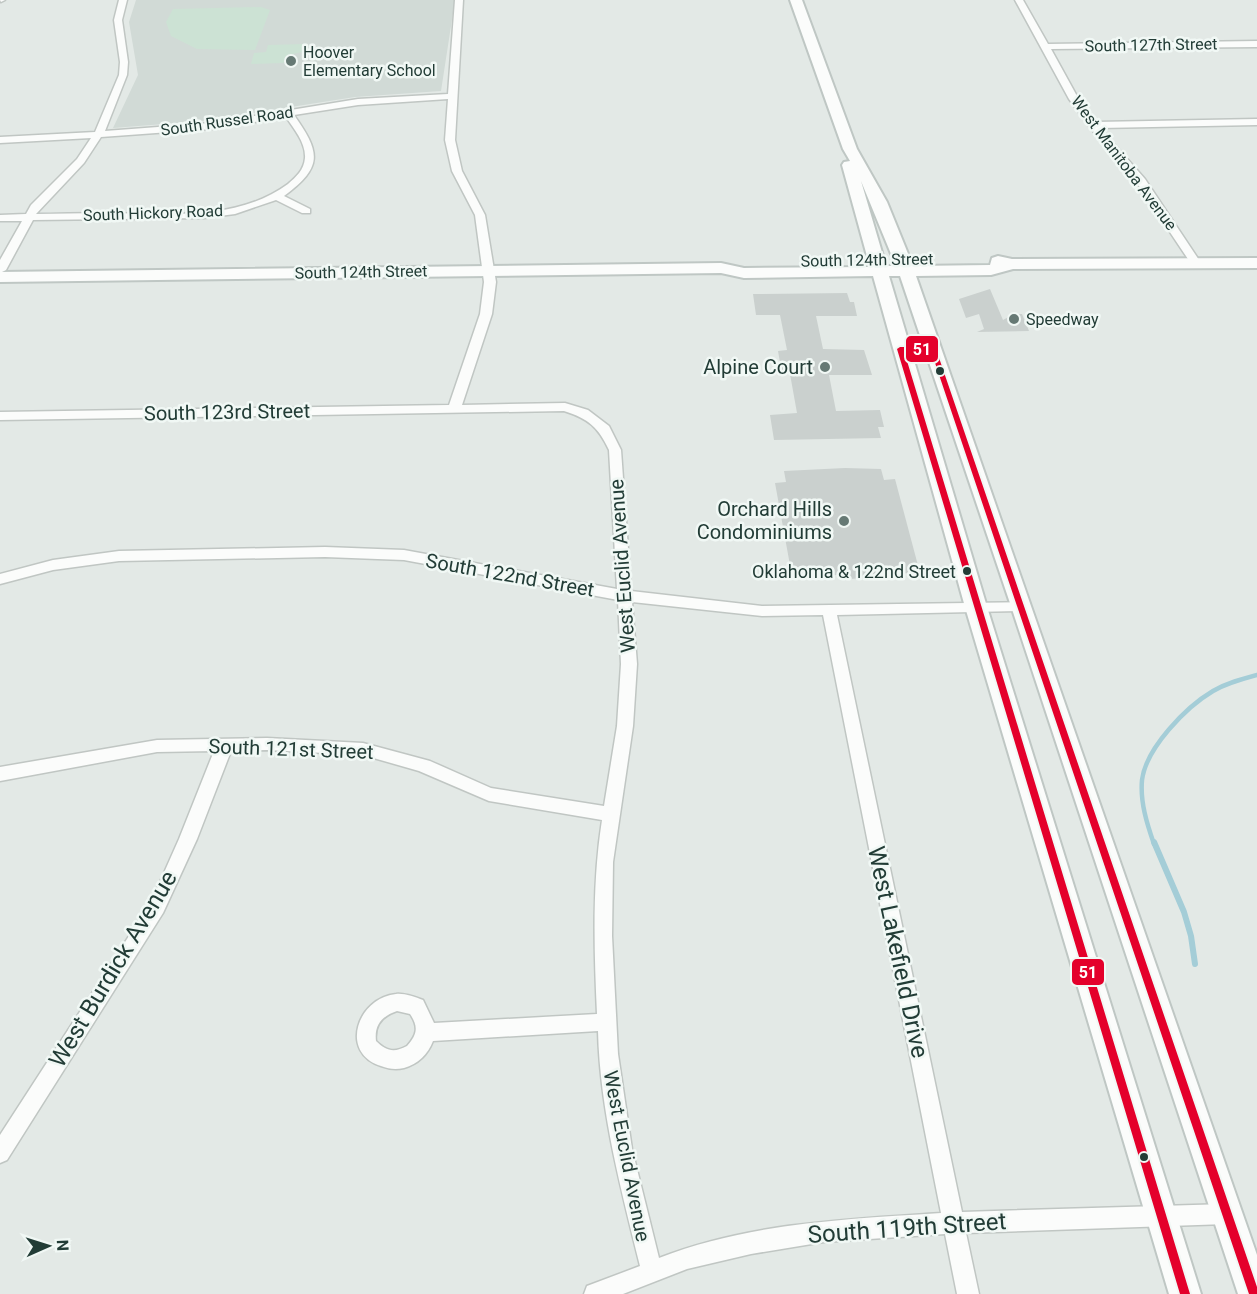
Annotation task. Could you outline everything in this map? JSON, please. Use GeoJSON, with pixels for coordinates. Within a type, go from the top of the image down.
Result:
{"type":"FeatureCollection","features":[{"type":"Feature","properties":{"kind":"main road"},"geometry":{"type":"LineString","coordinates":[[796,0],[850,149],[860,164],[882,210],[904,265],[1022,606],[1254,1294]]}},
{"type":"Feature","properties":{"kind":"main road"},"geometry":{"type":"LineString","coordinates":[[850,149],[849,165],[976,607],[1185,1294]]}},
{"type":"Feature","properties":{"kind":"main road","name":"South 124th Street"},"geometry":{"type":"LineString","coordinates":[[0,277],[721,268],[744,273],[877,265],[991,270],[1012,264],[1257,263]]}},
{"type":"Feature","properties":{"kind":"street"},"geometry":{"type":"LineString","coordinates":[[0,270],[29,217],[45,195],[89,151],[99,134],[123,75],[124,62],[118,20],[123,0]]}},
{"type":"Feature","properties":{"kind":"street","name":"West Manitoba Avenue"},"geometry":{"type":"LineString","coordinates":[[1019,0],[1074,99],[1141,181],[1196,263]]}},
{"type":"Feature","properties":{"kind":"street"},"geometry":{"type":"LineString","coordinates":[[454,409],[486,314],[490,282],[480,215],[457,171],[451,149],[459,3]]}},
{"type":"Feature","properties":{"kind":"street","name":"South 127th Street"},"geometry":{"type":"LineString","coordinates":[[1044,46],[1257,44]]}},
{"type":"Feature","properties":{"kind":"street","name":"South Russel Road"},"geometry":{"type":"LineString","coordinates":[[0,140],[211,126],[358,102],[453,96]]}},
{"type":"Feature","properties":{"kind":"street"},"geometry":{"type":"LineString","coordinates":[[275,196],[296,183],[307,170],[310,161],[310,150],[288,113]]}},
{"type":"Feature","properties":{"kind":"street"},"geometry":{"type":"LineString","coordinates":[[1093,125],[1257,122]]}},
{"type":"Feature","properties":{"kind":"street"},"geometry":{"type":"LineString","coordinates":[[275,196],[306,211]]}},
{"type":"Feature","properties":{"kind":"street","name":"South Hickory Road"},"geometry":{"type":"LineString","coordinates":[[0,218],[208,214],[239,209],[275,196]]}},
{"type":"Feature","properties":{"kind":"street","name":"West Euclid Avenue"},"geometry":{"type":"LineString","coordinates":[[454,409],[565,407],[584,413],[605,429],[615,450],[626,596],[628,664],[625,726],[604,862],[603,936],[606,1023],[608,1054],[622,1149],[652,1272]]}},
{"type":"Feature","properties":{"kind":"street","name":"South 123rd Street"},"geometry":{"type":"LineString","coordinates":[[0,416],[454,409]]}},
{"type":"Feature","properties":{"kind":"street","name":"South 122nd Street"},"geometry":{"type":"LineString","coordinates":[[0,579],[53,565],[118,556],[325,552],[404,555],[626,596],[762,611],[1022,606]]}},
{"type":"Feature","properties":{"kind":"street","name":"West Lakefield Drive"},"geometry":{"type":"LineString","coordinates":[[829,610],[968,1294]]}},
{"type":"Feature","properties":{"kind":"street","name":"South 121st Street"},"geometry":{"type":"LineString","coordinates":[[0,774],[157,746],[267,744],[363,749],[387,753],[424,766],[489,794],[611,814]]}},
{"type":"Feature","properties":{"kind":"street","name":"West Burdick Avenue"},"geometry":{"type":"LineString","coordinates":[[0,1153],[157,907],[188,839],[225,745]]}},
{"type":"Feature","properties":{"kind":"street"},"geometry":{"type":"LineString","coordinates":[[427,1032],[606,1023]]}},
{"type":"Feature","properties":{"kind":"street","name":"South 119th Street"},"geometry":{"type":"LineString","coordinates":[[595,1294],[687,1258],[751,1243],[824,1231],[954,1223],[1227,1214]]}},
{"type":"Feature","properties":{"kind":"shaded area","name":"Hoover Elementary School"},"geometry":{"type":"Polygon","coordinates":[[[136,0],[455,0],[441,91],[355,97],[202,121],[113,128],[138,75],[129,22],[136,0]]]}},
{"type":"Feature","properties":{"kind":"green space"},"geometry":{"type":"Polygon","coordinates":[[[261,7],[270,10],[255,50],[197,49],[171,36],[166,22],[173,9],[261,7]]]}},
{"type":"Feature","properties":{"kind":"green space"},"geometry":{"type":"Polygon","coordinates":[[[304,44],[302,52],[288,55],[292,60],[282,63],[251,64],[254,53],[266,52],[268,45],[304,44]]]}},
{"type":"Feature","properties":{"kind":"building"},"geometry":{"type":"Polygon","coordinates":[[[990,289],[1003,320],[1014,314],[1022,314],[1029,331],[977,332],[984,329],[979,314],[966,318],[959,299],[990,289]]]}},
{"type":"Feature","properties":{"kind":"building","name":"Alpine Court"},"geometry":{"type":"Polygon","coordinates":[[[847,293],[850,302],[854,302],[857,316],[816,316],[823,349],[864,350],[872,375],[829,375],[836,411],[880,410],[884,427],[878,427],[881,438],[774,440],[770,415],[797,413],[790,374],[782,374],[778,351],[787,350],[780,315],[756,315],[753,294],[847,293]]]}},
{"type":"Feature","properties":{"kind":"building","name":"Orchard Hills Condominiums"},"geometry":{"type":"Polygon","coordinates":[[[881,469],[884,480],[895,479],[920,573],[876,574],[877,576],[849,579],[837,577],[837,575],[792,576],[775,483],[786,482],[784,471],[881,469]]]}},
{"type":"Feature","properties":{"kind":"waterway"},"geometry":{"type":"LineString","coordinates":[[1154,844],[1142,796],[1142,780],[1151,755],[1169,730],[1202,698],[1224,686],[1257,675]]}},
{"type":"Feature","properties":{"kind":"waterway"},"geometry":{"type":"LineString","coordinates":[[1154,842],[1184,912],[1191,936],[1195,964]]}},
{"type":"Feature","properties":{"kind":"transit line","name":"51"},"geometry":{"type":"LineString","coordinates":[[1185,1294],[900,349],[933,349],[1254,1294]]}},
{"type":"Feature","properties":{"kind":"place","name":"Hoover Elementary School"},"geometry":{"type":"Point","coordinates":[291,61]}},
{"type":"Feature","properties":{"kind":"place","name":"Speedway"},"geometry":{"type":"Point","coordinates":[1014,319]}},
{"type":"Feature","properties":{"kind":"place","name":"Alpine Court"},"geometry":{"type":"Point","coordinates":[825,367]}},
{"type":"Feature","properties":{"kind":"place","name":"Orchard Hills Condominiums"},"geometry":{"type":"Point","coordinates":[844,521]}},
{"type":"Feature","properties":{"kind":"place","name":"Oklahoma & 122nd Street"},"geometry":{"type":"Point","coordinates":[967,571]}}]}
